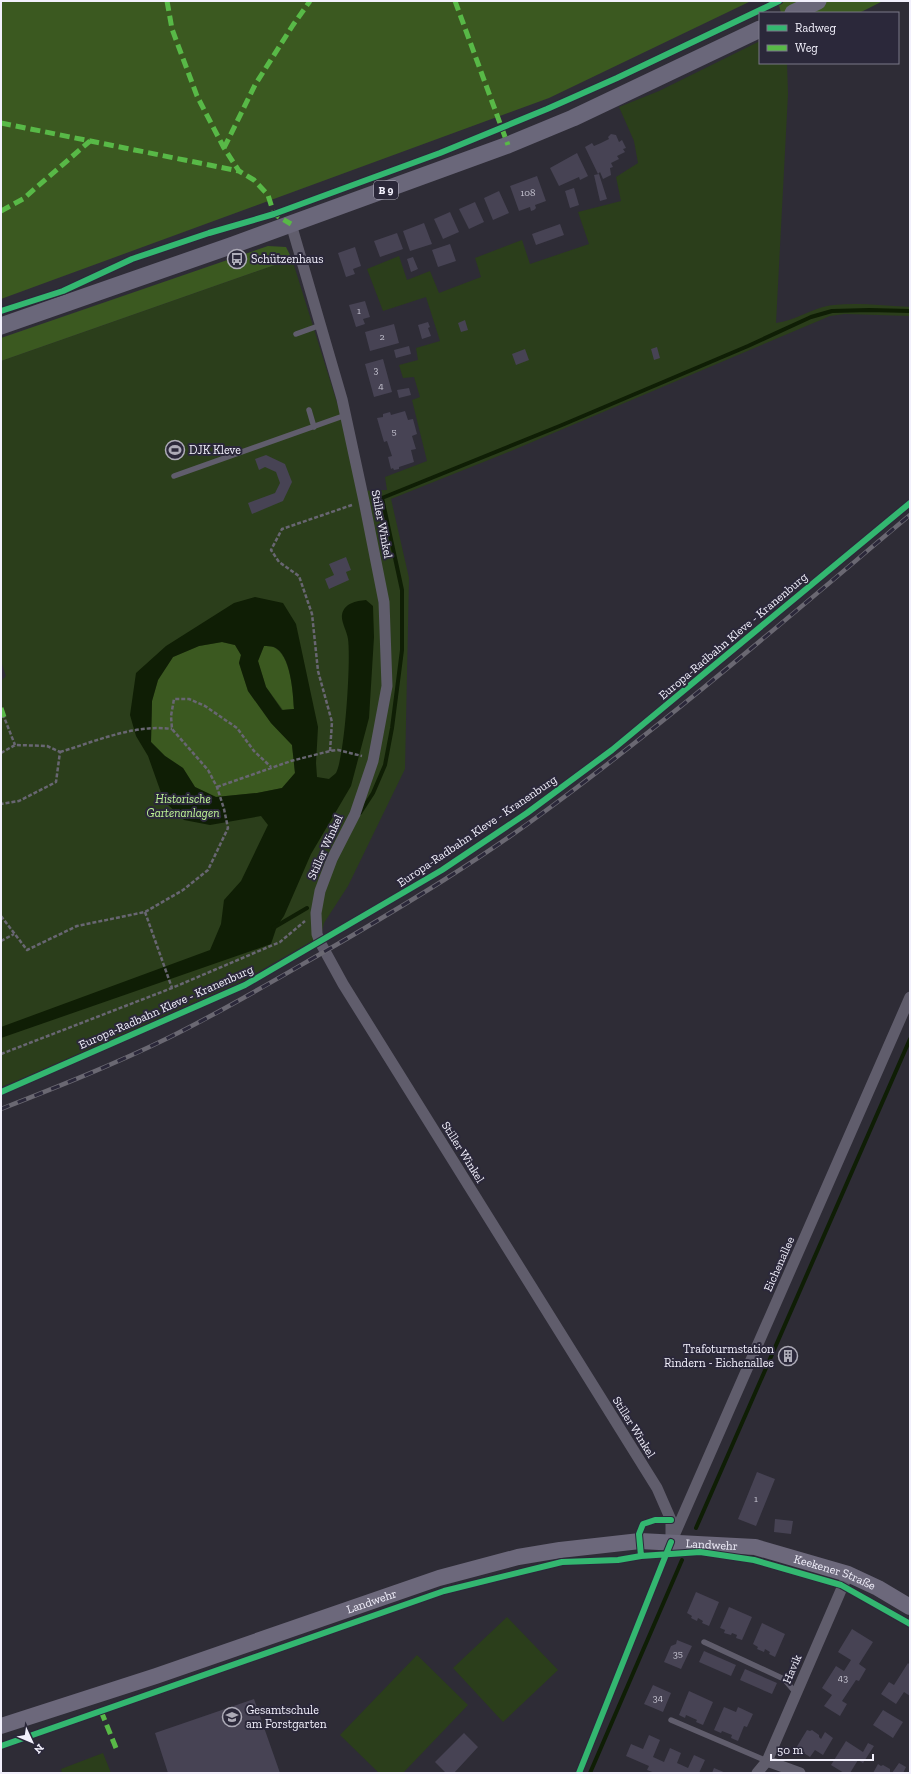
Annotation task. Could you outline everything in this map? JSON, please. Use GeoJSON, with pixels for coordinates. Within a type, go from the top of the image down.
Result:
{"type":"FeatureCollection","features":[{"type":"Feature","properties":{"kind":"main road"},"geometry":{"type":"LineString","coordinates":[[795,12],[818,1]]}},
{"type":"Feature","properties":{"kind":"main road","name":"B 9"},"geometry":{"type":"LineString","coordinates":[[1,326],[409,182],[566,121],[759,29]]}},
{"type":"Feature","properties":{"kind":"main road","name":"Landwehr"},"geometry":{"type":"LineString","coordinates":[[1,1726],[164,1673],[439,1578],[518,1557],[553,1551],[640,1541],[755,1547]]}},
{"type":"Feature","properties":{"kind":"main road","name":"Keekener Straße"},"geometry":{"type":"LineString","coordinates":[[755,1547],[848,1574],[909,1605]]}},
{"type":"Feature","properties":{"kind":"street","name":"Stiller Winkel"},"geometry":{"type":"LineString","coordinates":[[291,224],[346,415],[384,602],[387,686],[373,762],[355,814],[332,859],[320,892],[316,913],[317,934],[343,984],[657,1488],[671,1520],[671,1542]]}},
{"type":"Feature","properties":{"kind":"street","name":"Eichenallee"},"geometry":{"type":"LineString","coordinates":[[671,1542],[910,996]]}},
{"type":"Feature","properties":{"kind":"street","name":"Havik"},"geometry":{"type":"LineString","coordinates":[[757,1773],[767,1761],[848,1574]]}},
{"type":"Feature","properties":{"kind":"street"},"geometry":{"type":"LineString","coordinates":[[767,1761],[800,1773]]}},
{"type":"Feature","properties":{"kind":"lane"},"geometry":{"type":"LineString","coordinates":[[296,334],[321,325]]}},
{"type":"Feature","properties":{"kind":"lane"},"geometry":{"type":"LineString","coordinates":[[309,410],[314,427]]}},
{"type":"Feature","properties":{"kind":"lane"},"geometry":{"type":"LineString","coordinates":[[174,476],[346,415]]}},
{"type":"Feature","properties":{"kind":"lane"},"geometry":{"type":"LineString","coordinates":[[704,1642],[784,1679],[796,1693]]}},
{"type":"Feature","properties":{"kind":"lane"},"geometry":{"type":"LineString","coordinates":[[672,1720],[767,1761]]}},
{"type":"Feature","properties":{"kind":"path"},"geometry":{"type":"LineString","coordinates":[[330,751],[332,722],[318,671],[312,614],[298,576],[279,562],[272,550],[282,529],[364,501]]}},
{"type":"Feature","properties":{"kind":"path"},"geometry":{"type":"LineString","coordinates":[[1,916],[27,950],[77,926],[146,912],[183,890],[208,870],[228,828],[217,787],[208,770],[172,729],[170,716],[174,699],[189,699],[205,706],[237,728],[254,751],[271,767]]}},
{"type":"Feature","properties":{"kind":"path"},"geometry":{"type":"LineString","coordinates":[[1,716],[4,717],[15,745]]}},
{"type":"Feature","properties":{"kind":"path"},"geometry":{"type":"LineString","coordinates":[[1,753],[15,745],[47,746],[60,752],[129,731],[156,727],[172,729]]}},
{"type":"Feature","properties":{"kind":"path"},"geometry":{"type":"LineString","coordinates":[[217,787],[251,776],[271,767],[320,753],[338,750],[364,757]]}},
{"type":"Feature","properties":{"kind":"path"},"geometry":{"type":"LineString","coordinates":[[1,804],[19,801],[56,782],[60,752]]}},
{"type":"Feature","properties":{"kind":"path"},"geometry":{"type":"LineString","coordinates":[[146,912],[167,978],[172,988]]}},
{"type":"Feature","properties":{"kind":"path"},"geometry":{"type":"LineString","coordinates":[[1,1054],[172,988],[280,942],[304,923],[307,916]]}},
{"type":"Feature","properties":{"kind":"path"},"geometry":{"type":"LineString","coordinates":[[1,941],[14,934]]}},
{"type":"Feature","properties":{"kind":"green space"},"geometry":{"type":"Polygon","coordinates":[[[1,1],[751,1],[549,98],[1,299],[1,1]]]}},
{"type":"Feature","properties":{"kind":"green space"},"geometry":{"type":"Polygon","coordinates":[[[778,1],[883,1],[861,12],[781,12],[778,1]]]}},
{"type":"Feature","properties":{"kind":"green space","name":"Historische Gartenanlagen"},"geometry":{"type":"Polygon","coordinates":[[[759,41],[759,64],[787,64],[788,94],[776,323],[789,320],[823,307],[843,304],[910,307],[910,316],[845,314],[830,316],[506,453],[391,499],[409,578],[405,769],[348,886],[324,923],[321,936],[244,980],[27,1077],[1,1087],[1,681],[6,676],[1,661],[1,361],[292,259],[339,409],[359,491],[387,490],[385,477],[427,461],[412,400],[420,397],[414,377],[403,378],[399,365],[418,360],[416,348],[440,341],[426,297],[383,311],[367,269],[399,256],[407,280],[430,271],[439,293],[481,277],[475,258],[522,240],[530,264],[589,244],[578,212],[621,201],[616,177],[638,163],[634,141],[619,107],[659,91],[759,41]]]}},
{"type":"Feature","properties":{"kind":"green space"},"geometry":{"type":"Polygon","coordinates":[[[268,246],[286,247],[292,259],[1,361],[1,338],[268,246]]]}},
{"type":"Feature","properties":{"kind":"green space"},"geometry":{"type":"Polygon","coordinates":[[[222,642],[235,645],[241,655],[239,663],[248,691],[271,723],[292,745],[295,773],[282,788],[257,793],[216,797],[195,787],[183,768],[165,756],[151,742],[152,701],[158,680],[173,657],[199,646],[222,642]]]}},
{"type":"Feature","properties":{"kind":"green space"},"geometry":{"type":"Polygon","coordinates":[[[264,646],[273,647],[284,657],[290,675],[294,709],[283,710],[266,687],[258,661],[264,646]]]}},
{"type":"Feature","properties":{"kind":"green space"},"geometry":{"type":"Polygon","coordinates":[[[507,1617],[558,1670],[503,1722],[453,1668],[507,1617]]]}},
{"type":"Feature","properties":{"kind":"green space"},"geometry":{"type":"Polygon","coordinates":[[[417,1655],[468,1705],[403,1773],[379,1773],[340,1735],[417,1655]]]}},
{"type":"Feature","properties":{"kind":"green space"},"geometry":{"type":"Polygon","coordinates":[[[103,1753],[111,1773],[62,1773],[61,1769],[103,1753]]]}},
{"type":"Feature","properties":{"kind":"shaded area"},"geometry":{"type":"Polygon","coordinates":[[[255,597],[283,603],[296,624],[318,727],[316,763],[317,777],[329,779],[336,773],[345,729],[349,650],[348,639],[342,621],[343,611],[351,603],[366,600],[373,606],[374,637],[369,718],[351,786],[311,854],[284,916],[277,926],[271,944],[1,1038],[1,1027],[210,950],[221,924],[224,900],[241,881],[268,825],[261,816],[210,825],[184,820],[164,801],[148,756],[136,736],[130,715],[136,673],[166,646],[234,603],[255,597]],[[222,642],[199,646],[173,657],[158,680],[152,701],[151,742],[165,756],[183,768],[195,787],[216,797],[257,793],[282,788],[295,773],[292,745],[271,723],[248,691],[239,663],[241,655],[235,645],[222,642]],[[264,646],[258,661],[266,687],[282,710],[294,709],[288,665],[280,651],[274,647],[264,646]]]}},
{"type":"Feature","properties":{"kind":"building"},"geometry":{"type":"Polygon","coordinates":[[[611,134],[616,135],[619,142],[622,140],[626,148],[623,149],[625,152],[617,156],[619,159],[611,163],[613,167],[610,168],[611,175],[603,179],[600,172],[598,174],[585,147],[592,143],[594,146],[609,139],[608,137],[611,134]]]}},
{"type":"Feature","properties":{"kind":"building"},"geometry":{"type":"Polygon","coordinates":[[[577,153],[588,176],[580,180],[579,177],[559,186],[550,168],[577,153]]]}},
{"type":"Feature","properties":{"kind":"building"},"geometry":{"type":"Polygon","coordinates":[[[599,174],[607,199],[600,201],[594,175],[599,174]]]}},
{"type":"Feature","properties":{"kind":"building"},"geometry":{"type":"Polygon","coordinates":[[[537,176],[546,201],[535,205],[536,208],[534,210],[531,211],[530,207],[519,211],[510,186],[537,176]]]}},
{"type":"Feature","properties":{"kind":"building"},"geometry":{"type":"Polygon","coordinates":[[[574,188],[579,205],[570,208],[565,191],[574,188]]]}},
{"type":"Feature","properties":{"kind":"building"},"geometry":{"type":"Polygon","coordinates":[[[499,191],[509,213],[493,220],[484,198],[499,191]]]}},
{"type":"Feature","properties":{"kind":"building"},"geometry":{"type":"Polygon","coordinates":[[[475,202],[484,222],[469,229],[459,209],[475,202]]]}},
{"type":"Feature","properties":{"kind":"building"},"geometry":{"type":"Polygon","coordinates":[[[450,212],[459,232],[443,239],[434,219],[450,212]]]}},
{"type":"Feature","properties":{"kind":"building"},"geometry":{"type":"Polygon","coordinates":[[[424,223],[432,244],[410,251],[403,231],[424,223]]]}},
{"type":"Feature","properties":{"kind":"building"},"geometry":{"type":"Polygon","coordinates":[[[560,224],[564,235],[536,245],[532,234],[560,224]]]}},
{"type":"Feature","properties":{"kind":"building"},"geometry":{"type":"Polygon","coordinates":[[[397,233],[403,249],[380,257],[374,241],[397,233]]]}},
{"type":"Feature","properties":{"kind":"building"},"geometry":{"type":"Polygon","coordinates":[[[450,244],[456,261],[438,267],[432,250],[450,244]]]}},
{"type":"Feature","properties":{"kind":"building"},"geometry":{"type":"Polygon","coordinates":[[[355,247],[361,266],[353,269],[355,274],[346,277],[338,253],[355,247]]]}},
{"type":"Feature","properties":{"kind":"building"},"geometry":{"type":"Polygon","coordinates":[[[413,257],[418,269],[411,272],[407,259],[413,257]]]}},
{"type":"Feature","properties":{"kind":"building"},"geometry":{"type":"Polygon","coordinates":[[[365,301],[370,317],[363,319],[365,324],[356,327],[349,305],[365,301]]]}},
{"type":"Feature","properties":{"kind":"building"},"geometry":{"type":"Polygon","coordinates":[[[465,320],[468,330],[461,332],[458,323],[465,320]]]}},
{"type":"Feature","properties":{"kind":"building"},"geometry":{"type":"Polygon","coordinates":[[[428,322],[430,327],[428,328],[431,336],[422,339],[418,325],[428,322]]]}},
{"type":"Feature","properties":{"kind":"building"},"geometry":{"type":"Polygon","coordinates":[[[394,324],[399,343],[370,351],[365,332],[394,324]]]}},
{"type":"Feature","properties":{"kind":"building"},"geometry":{"type":"Polygon","coordinates":[[[409,346],[411,354],[396,358],[394,350],[409,346]]]}},
{"type":"Feature","properties":{"kind":"building"},"geometry":{"type":"Polygon","coordinates":[[[657,347],[660,358],[654,360],[651,349],[657,347]]]}},
{"type":"Feature","properties":{"kind":"building"},"geometry":{"type":"Polygon","coordinates":[[[525,349],[529,360],[516,365],[512,354],[525,349]]]}},
{"type":"Feature","properties":{"kind":"building"},"geometry":{"type":"Polygon","coordinates":[[[383,359],[392,392],[374,397],[365,364],[383,359]]]}},
{"type":"Feature","properties":{"kind":"building"},"geometry":{"type":"Polygon","coordinates":[[[409,388],[411,395],[399,398],[397,390],[409,388]]]}},
{"type":"Feature","properties":{"kind":"building"},"geometry":{"type":"Polygon","coordinates":[[[405,411],[408,420],[413,419],[417,434],[412,436],[416,449],[411,450],[414,462],[394,470],[393,468],[391,469],[388,457],[392,456],[387,441],[384,442],[377,418],[383,417],[383,414],[390,412],[391,415],[405,411]]]}},
{"type":"Feature","properties":{"kind":"building"},"geometry":{"type":"Polygon","coordinates":[[[266,455],[285,464],[292,482],[283,501],[252,514],[248,503],[275,493],[280,483],[276,472],[265,467],[259,470],[255,459],[266,455]]]}},
{"type":"Feature","properties":{"kind":"building"},"geometry":{"type":"Polygon","coordinates":[[[346,557],[351,570],[346,572],[349,580],[329,589],[325,579],[334,575],[329,564],[346,557]]]}},
{"type":"Feature","properties":{"kind":"building","name":"Trafoturmstation Rindern - Eichenallee"},"geometry":{"type":"Polygon","coordinates":[[[787,1351],[793,1354],[790,1360],[784,1357],[787,1351]]]}},
{"type":"Feature","properties":{"kind":"building"},"geometry":{"type":"Polygon","coordinates":[[[757,1472],[775,1479],[756,1526],[738,1519],[757,1472]]]}},
{"type":"Feature","properties":{"kind":"building"},"geometry":{"type":"Polygon","coordinates":[[[775,1519],[793,1521],[791,1534],[774,1532],[775,1519]]]}},
{"type":"Feature","properties":{"kind":"building"},"geometry":{"type":"Polygon","coordinates":[[[696,1592],[719,1602],[709,1626],[702,1623],[703,1621],[698,1618],[697,1621],[691,1618],[692,1616],[687,1613],[696,1592]]]}},
{"type":"Feature","properties":{"kind":"building"},"geometry":{"type":"Polygon","coordinates":[[[729,1607],[752,1617],[742,1640],[736,1638],[737,1635],[732,1633],[731,1635],[724,1633],[725,1630],[720,1628],[729,1607]]]}},
{"type":"Feature","properties":{"kind":"building"},"geometry":{"type":"Polygon","coordinates":[[[762,1623],[785,1634],[775,1657],[769,1654],[770,1652],[765,1649],[764,1652],[757,1649],[758,1647],[753,1644],[762,1623]]]}},
{"type":"Feature","properties":{"kind":"building"},"geometry":{"type":"Polygon","coordinates":[[[852,1629],[873,1642],[859,1664],[866,1669],[859,1681],[856,1680],[842,1701],[847,1704],[840,1716],[824,1706],[832,1695],[822,1688],[836,1666],[844,1671],[851,1660],[838,1652],[852,1629]]]}},
{"type":"Feature","properties":{"kind":"building"},"geometry":{"type":"Polygon","coordinates":[[[677,1640],[692,1646],[681,1669],[664,1662],[671,1646],[676,1644],[677,1640]]]}},
{"type":"Feature","properties":{"kind":"building"},"geometry":{"type":"Polygon","coordinates":[[[704,1651],[736,1665],[731,1676],[699,1662],[704,1651]]]}},
{"type":"Feature","properties":{"kind":"building"},"geometry":{"type":"Polygon","coordinates":[[[908,1663],[910,1665],[910,1696],[904,1692],[896,1704],[881,1694],[889,1682],[894,1685],[908,1663]]]}},
{"type":"Feature","properties":{"kind":"building"},"geometry":{"type":"Polygon","coordinates":[[[745,1669],[777,1683],[772,1694],[740,1680],[745,1669]]]}},
{"type":"Feature","properties":{"kind":"building"},"geometry":{"type":"Polygon","coordinates":[[[653,1685],[671,1693],[663,1712],[644,1704],[653,1685]]]}},
{"type":"Feature","properties":{"kind":"building"},"geometry":{"type":"Polygon","coordinates":[[[689,1691],[713,1702],[703,1725],[696,1722],[697,1720],[686,1715],[685,1718],[679,1715],[689,1691]]]}},
{"type":"Feature","properties":{"kind":"building"},"geometry":{"type":"Polygon","coordinates":[[[254,1699],[280,1773],[168,1773],[155,1733],[254,1699]]]}},
{"type":"Feature","properties":{"kind":"building"},"geometry":{"type":"Polygon","coordinates":[[[724,1707],[736,1712],[738,1707],[753,1714],[747,1727],[744,1726],[738,1741],[731,1738],[732,1735],[714,1730],[724,1707]]]}},
{"type":"Feature","properties":{"kind":"building"},"geometry":{"type":"Polygon","coordinates":[[[883,1710],[903,1722],[893,1738],[873,1725],[883,1710]]]}},
{"type":"Feature","properties":{"kind":"building"},"geometry":{"type":"Polygon","coordinates":[[[807,1730],[812,1730],[819,1735],[821,1739],[825,1732],[833,1738],[823,1755],[815,1750],[810,1757],[796,1748],[807,1730]]]}},
{"type":"Feature","properties":{"kind":"building"},"geometry":{"type":"Polygon","coordinates":[[[464,1733],[478,1747],[454,1773],[446,1773],[435,1762],[464,1733]]]}},
{"type":"Feature","properties":{"kind":"building"},"geometry":{"type":"Polygon","coordinates":[[[649,1735],[660,1740],[653,1757],[664,1762],[670,1748],[681,1753],[677,1763],[688,1768],[694,1755],[705,1760],[699,1773],[655,1773],[647,1770],[649,1766],[626,1756],[631,1744],[643,1749],[649,1735]]]}},
{"type":"Feature","properties":{"kind":"building"},"geometry":{"type":"Polygon","coordinates":[[[846,1741],[863,1752],[868,1743],[874,1746],[863,1763],[858,1760],[850,1773],[844,1773],[831,1765],[846,1741]]]}},
{"type":"Feature","properties":{"kind":"building"},"geometry":{"type":"Polygon","coordinates":[[[899,1763],[906,1767],[903,1773],[892,1773],[899,1763]]]}},
{"type":"Feature","properties":{"kind":"building"},"geometry":{"type":"Polygon","coordinates":[[[878,1764],[890,1769],[890,1773],[873,1773],[878,1764]]]}},
{"type":"Feature","properties":{"kind":"building"},"geometry":{"type":"Polygon","coordinates":[[[714,1768],[726,1773],[712,1773],[714,1768]]]}},
{"type":"Feature","properties":{"kind":"waterway"},"geometry":{"type":"LineString","coordinates":[[360,813],[373,793],[385,765],[392,728],[402,650],[402,590],[382,498],[562,425],[748,346],[811,317],[832,311],[910,311]]}},
{"type":"Feature","properties":{"kind":"waterway"},"geometry":{"type":"LineString","coordinates":[[273,928],[307,908]]}},
{"type":"Feature","properties":{"kind":"waterway"},"geometry":{"type":"LineString","coordinates":[[696,1528],[910,1039]]}},
{"type":"Feature","properties":{"kind":"waterway"},"geometry":{"type":"LineString","coordinates":[[590,1773],[682,1560]]}},
{"type":"Feature","properties":{"kind":"railway"},"geometry":{"type":"LineString","coordinates":[[1,1109],[106,1067],[210,1016],[336,945],[417,897],[470,863],[548,809],[641,738],[731,665],[910,515]]}},
{"type":"Feature","properties":{"kind":"marked path"},"geometry":{"type":"LineString","coordinates":[[167,1],[172,29],[197,96],[224,148],[239,171],[254,180],[268,195],[274,214],[291,224]]}},
{"type":"Feature","properties":{"kind":"marked path"},"geometry":{"type":"LineString","coordinates":[[224,148],[255,85],[310,1]]}},
{"type":"Feature","properties":{"kind":"marked path"},"geometry":{"type":"LineString","coordinates":[[455,1],[508,145]]}},
{"type":"Feature","properties":{"kind":"marked path"},"geometry":{"type":"LineString","coordinates":[[1,123],[239,171]]}},
{"type":"Feature","properties":{"kind":"marked path"},"geometry":{"type":"LineString","coordinates":[[1,211],[23,199],[90,141]]}},
{"type":"Feature","properties":{"kind":"marked path"},"geometry":{"type":"LineString","coordinates":[[1,708],[4,717]]}},
{"type":"Feature","properties":{"kind":"marked path"},"geometry":{"type":"LineString","coordinates":[[101,1711],[116,1748]]}},
{"type":"Feature","properties":{"kind":"cycle path"},"geometry":{"type":"LineString","coordinates":[[1,311],[63,291],[132,259],[209,233],[274,214],[440,153],[547,109],[617,78],[779,1]]}},
{"type":"Feature","properties":{"kind":"cycle path","name":"Europa-Radbahn Kleve - Kranenburg"},"geometry":{"type":"LineString","coordinates":[[1,1092],[245,985],[442,870],[527,813],[612,750],[910,503]]}},
{"type":"Feature","properties":{"kind":"cycle path"},"geometry":{"type":"LineString","coordinates":[[641,1556],[639,1534],[643,1524],[655,1520],[671,1520]]}},
{"type":"Feature","properties":{"kind":"cycle path"},"geometry":{"type":"LineString","coordinates":[[579,1773],[671,1542]]}},
{"type":"Feature","properties":{"kind":"cycle path"},"geometry":{"type":"LineString","coordinates":[[1,1746],[444,1591],[562,1562],[618,1560],[641,1556],[700,1552],[754,1560],[841,1585],[910,1624]]}},
{"type":"Feature","properties":{"kind":"place","name":"Schützenhaus"},"geometry":{"type":"Point","coordinates":[237,259]}},
{"type":"Feature","properties":{"kind":"place","name":"DJK Kleve"},"geometry":{"type":"Point","coordinates":[175,450]}},
{"type":"Feature","properties":{"kind":"place","name":"Trafoturmstation Rindern - Eichenallee"},"geometry":{"type":"Point","coordinates":[788,1356]}},
{"type":"Feature","properties":{"kind":"place","name":"Gesamtschule am Forstgarten"},"geometry":{"type":"Point","coordinates":[232,1717]}}]}
